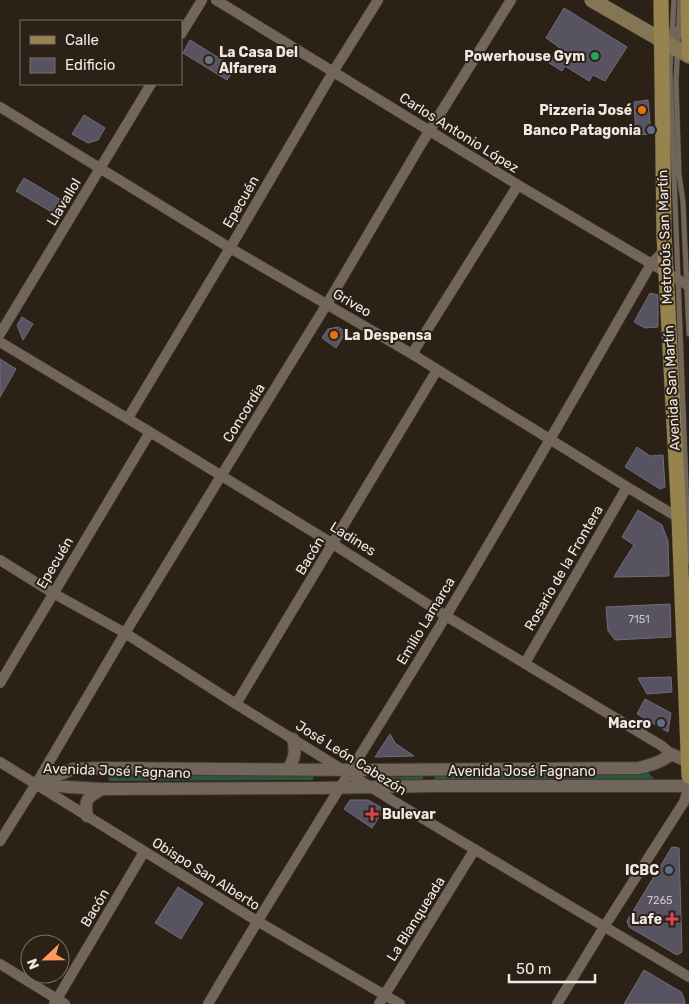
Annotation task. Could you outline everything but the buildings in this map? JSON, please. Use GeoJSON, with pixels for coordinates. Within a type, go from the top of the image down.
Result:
{"type":"FeatureCollection","features":[{"type":"Feature","properties":{"kind":"main road"},"geometry":{"type":"LineString","coordinates":[[592,0],[680,41]]}},
{"type":"Feature","properties":{"kind":"main road","name":"Avenida San Martín"},"geometry":{"type":"LineString","coordinates":[[661,0],[680,41]]}},
{"type":"Feature","properties":{"kind":"main road","name":"Avenida San Martín"},"geometry":{"type":"LineString","coordinates":[[688,0],[680,41],[665,250],[680,280],[689,776]]}},
{"type":"Feature","properties":{"kind":"street"},"geometry":{"type":"LineString","coordinates":[[182,32],[202,0]]}},
{"type":"Feature","properties":{"kind":"street","name":"Carlos Antonio López"},"geometry":{"type":"LineString","coordinates":[[216,0],[518,186],[680,280]]}},
{"type":"Feature","properties":{"kind":"street","name":"Epecuén"},"geometry":{"type":"LineString","coordinates":[[128,418],[230,248],[332,72],[378,0]]}},
{"type":"Feature","properties":{"kind":"street","name":"Concordia"},"geometry":{"type":"LineString","coordinates":[[0,841],[327,304],[429,131],[511,0]]}},
{"type":"Feature","properties":{"kind":"street","name":"Llavallol"},"geometry":{"type":"LineString","coordinates":[[0,334],[150,85]]}},
{"type":"Feature","properties":{"kind":"street","name":"Griveo"},"geometry":{"type":"LineString","coordinates":[[0,107],[230,248],[412,354],[685,522]]}},
{"type":"Feature","properties":{"kind":"street"},"geometry":{"type":"LineString","coordinates":[[412,354],[518,186]]}},
{"type":"Feature","properties":{"kind":"street","name":"Emilio Lamarca"},"geometry":{"type":"LineString","coordinates":[[208,1004],[340,787],[347,771],[446,616],[651,264],[665,250]]}},
{"type":"Feature","properties":{"kind":"street","name":"Ladines"},"geometry":{"type":"LineString","coordinates":[[0,342],[128,418],[446,616],[662,746],[671,754],[689,762]]}},
{"type":"Feature","properties":{"kind":"street","name":"Bacón"},"geometry":{"type":"LineString","coordinates":[[236,704],[438,370]]}},
{"type":"Feature","properties":{"kind":"street","name":"Epecuén"},"geometry":{"type":"LineString","coordinates":[[0,683],[150,432]]}},
{"type":"Feature","properties":{"kind":"street","name":"Rosario de la Frontera"},"geometry":{"type":"LineString","coordinates":[[525,663],[627,487]]}},
{"type":"Feature","properties":{"kind":"street","name":"José León Cabezón"},"geometry":{"type":"LineString","coordinates":[[0,560],[53,593],[125,633],[370,787],[689,977]]}},
{"type":"Feature","properties":{"kind":"street"},"geometry":{"type":"LineString","coordinates":[[288,769],[295,755],[294,739]]}},
{"type":"Feature","properties":{"kind":"street","name":"Avenida José Fagnano"},"geometry":{"type":"LineString","coordinates":[[36,784],[73,769],[288,769],[347,771],[639,768],[665,759],[671,754]]}},
{"type":"Feature","properties":{"kind":"street","name":"Obispo San Alberto"},"geometry":{"type":"LineString","coordinates":[[0,762],[257,921],[400,1004]]}},
{"type":"Feature","properties":{"kind":"street"},"geometry":{"type":"LineString","coordinates":[[87,816],[86,806],[90,795],[102,788],[102,768]]}},
{"type":"Feature","properties":{"kind":"street","name":"Avenida José Fagnano"},"geometry":{"type":"LineString","coordinates":[[36,784],[102,788],[689,787]]}},
{"type":"Feature","properties":{"kind":"street"},"geometry":{"type":"LineString","coordinates":[[557,1004],[684,802],[689,787]]}},
{"type":"Feature","properties":{"kind":"street","name":"La Blanqueada"},"geometry":{"type":"LineString","coordinates":[[379,1004],[475,849]]}},
{"type":"Feature","properties":{"kind":"street","name":"Bacón"},"geometry":{"type":"LineString","coordinates":[[59,1002],[144,852]]}},
{"type":"Feature","properties":{"kind":"street"},"geometry":{"type":"LineString","coordinates":[[0,964],[59,1002]]}},
{"type":"Feature","properties":{"kind":"lane","name":"Metrobús San Martín"},"geometry":{"type":"LineString","coordinates":[[674,0],[680,41],[670,71],[680,280],[689,334]]}},
{"type":"Feature","properties":{"kind":"lane","name":"Metrobús San Martín"},"geometry":{"type":"LineString","coordinates":[[680,0],[680,41],[676,82],[679,174],[683,202],[680,280]]}},
{"type":"Feature","properties":{"kind":"lane"},"geometry":{"type":"LineString","coordinates":[[685,522],[689,562]]}},
{"type":"Feature","properties":{"kind":"green space"},"geometry":{"type":"Polygon","coordinates":[[[648,772],[655,780],[433,781],[435,776],[648,772]]]}},
{"type":"Feature","properties":{"kind":"green space"},"geometry":{"type":"Polygon","coordinates":[[[108,775],[314,775],[313,780],[109,781],[108,775]]]}},
{"type":"Feature","properties":{"kind":"green space"},"geometry":{"type":"Polygon","coordinates":[[[423,776],[423,780],[381,781],[381,777],[423,776]]]}},
{"type":"Feature","properties":{"kind":"place","name":"Powerhouse Gym"},"geometry":{"type":"Point","coordinates":[595,56]}},
{"type":"Feature","properties":{"kind":"place","name":"La Casa Del Alfarera"},"geometry":{"type":"Point","coordinates":[209,60]}},
{"type":"Feature","properties":{"kind":"place","name":"Pizzeria José"},"geometry":{"type":"Point","coordinates":[642,110]}},
{"type":"Feature","properties":{"kind":"place","name":"Banco Patagonia"},"geometry":{"type":"Point","coordinates":[651,130]}},
{"type":"Feature","properties":{"kind":"place","name":"La Despensa"},"geometry":{"type":"Point","coordinates":[334,335]}},
{"type":"Feature","properties":{"kind":"place","name":"Macro"},"geometry":{"type":"Point","coordinates":[661,723]}},
{"type":"Feature","properties":{"kind":"place","name":"Bulevar"},"geometry":{"type":"Point","coordinates":[372,814]}},
{"type":"Feature","properties":{"kind":"place","name":"ICBC"},"geometry":{"type":"Point","coordinates":[669,870]}},
{"type":"Feature","properties":{"kind":"place","name":"Lafe"},"geometry":{"type":"Point","coordinates":[672,919]}}]}
